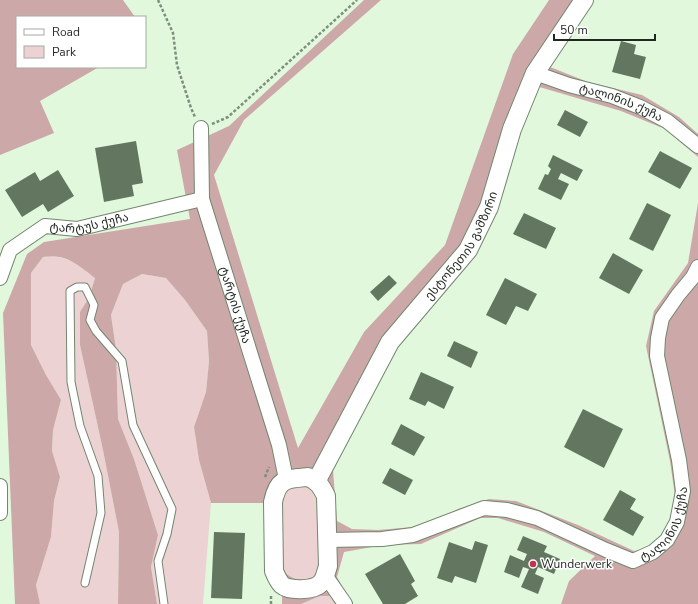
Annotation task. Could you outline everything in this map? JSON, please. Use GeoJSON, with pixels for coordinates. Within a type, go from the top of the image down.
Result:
{"type":"FeatureCollection","features":[{"type":"Feature","properties":{"kind":"street","name":"ესტონეთის გამზირი"},"geometry":{"type":"LineString","coordinates":[[316,480],[390,342],[468,250],[490,207],[512,129],[535,73],[584,0]]}},
{"type":"Feature","properties":{"kind":"street","name":"ტალინის ქუჩა"},"geometry":{"type":"LineString","coordinates":[[535,73],[569,85],[612,96],[640,107],[667,121],[698,146]]}},
{"type":"Feature","properties":{"kind":"street","name":"ტარტის ქუჩა"},"geometry":{"type":"LineString","coordinates":[[201,128],[202,199],[279,445],[286,479]]}},
{"type":"Feature","properties":{"kind":"street","name":"ტარტუს ქუჩა"},"geometry":{"type":"LineString","coordinates":[[0,278],[10,250],[45,226],[77,228],[202,199]]}},
{"type":"Feature","properties":{"kind":"street","name":"ტალინის ქუჩა"},"geometry":{"type":"LineString","coordinates":[[327,540],[382,539],[413,535],[484,508],[507,510],[537,518],[606,550],[633,560],[654,552],[667,540],[677,522],[683,491],[679,460],[657,356],[658,338],[662,318],[693,277],[698,267]]}},
{"type":"Feature","properties":{"kind":"street"},"geometry":{"type":"LineString","coordinates":[[308,477],[316,480],[322,486],[326,496],[328,566],[320,584],[292,597],[278,580],[274,571],[273,502],[275,491],[280,483],[286,479],[308,477]]}},
{"type":"Feature","properties":{"kind":"street"},"geometry":{"type":"LineString","coordinates":[[0,490],[0,513]]}},
{"type":"Feature","properties":{"kind":"street"},"geometry":{"type":"LineString","coordinates":[[325,575],[345,604]]}},
{"type":"Feature","properties":{"kind":"lane"},"geometry":{"type":"LineString","coordinates":[[85,583],[101,513],[98,476],[80,426],[71,382],[70,290],[77,287],[85,287],[94,305],[90,320],[96,331],[122,361],[133,424],[172,509],[167,534],[158,561],[164,604]]}},
{"type":"Feature","properties":{"kind":"path"},"geometry":{"type":"LineString","coordinates":[[158,0],[173,34],[177,65],[191,108],[201,128],[228,117],[357,0]]}},
{"type":"Feature","properties":{"kind":"green space"},"geometry":{"type":"Polygon","coordinates":[[[54,255],[74,262],[95,278],[89,298],[80,345],[119,532],[118,604],[40,604],[36,585],[51,537],[54,501],[60,477],[52,452],[53,430],[61,401],[31,345],[31,273],[43,257],[54,255]]]}},
{"type":"Feature","properties":{"kind":"green space"},"geometry":{"type":"Polygon","coordinates":[[[142,274],[166,278],[185,300],[207,331],[209,361],[206,392],[194,427],[199,460],[211,503],[203,604],[157,604],[151,567],[158,535],[134,459],[118,419],[116,349],[111,315],[123,284],[142,274]]]}},
{"type":"Feature","properties":{"kind":"green space"},"geometry":{"type":"Polygon","coordinates":[[[309,485],[322,498],[322,570],[311,581],[294,578],[281,569],[283,497],[287,489],[290,487],[309,485]]]}},
{"type":"Feature","properties":{"kind":"green space"},"geometry":{"type":"Polygon","coordinates":[[[320,596],[330,596],[335,604],[301,604],[320,596]]]}},
{"type":"Feature","properties":{"kind":"shaded area"},"geometry":{"type":"Polygon","coordinates":[[[0,0],[123,0],[134,16],[16,16],[16,68],[97,68],[40,101],[54,133],[0,155],[0,0]]]}},
{"type":"Feature","properties":{"kind":"shaded area"},"geometry":{"type":"Polygon","coordinates":[[[364,0],[381,0],[244,120],[214,175],[298,448],[364,332],[445,245],[513,54],[549,0],[594,0],[550,67],[588,82],[642,95],[679,117],[698,134],[698,157],[665,129],[621,111],[536,86],[522,121],[504,189],[477,249],[396,343],[333,470],[337,521],[352,529],[378,530],[425,526],[458,509],[489,499],[516,501],[578,525],[634,551],[652,547],[669,524],[675,496],[670,461],[646,346],[654,311],[688,263],[698,203],[698,604],[561,604],[569,581],[595,556],[544,532],[498,518],[480,518],[421,544],[383,545],[344,552],[337,577],[352,604],[335,604],[330,596],[320,596],[301,604],[282,604],[282,597],[268,572],[265,503],[211,503],[199,460],[194,427],[206,392],[209,361],[207,331],[185,300],[166,278],[142,274],[123,284],[111,315],[116,349],[118,419],[134,459],[158,535],[151,567],[157,604],[118,604],[119,532],[80,345],[80,312],[89,298],[95,278],[65,258],[51,256],[43,257],[31,273],[31,345],[61,400],[53,430],[52,451],[60,477],[54,501],[51,537],[36,585],[40,604],[15,604],[3,313],[27,254],[44,242],[190,219],[177,150],[229,126],[364,0]],[[309,485],[290,487],[287,489],[283,497],[281,569],[291,577],[298,580],[311,581],[322,570],[322,498],[309,485]]]}},
{"type":"Feature","properties":{"kind":"building"},"geometry":{"type":"Polygon","coordinates":[[[621,41],[636,45],[634,54],[646,57],[640,79],[612,72],[621,41]]]}},
{"type":"Feature","properties":{"kind":"building"},"geometry":{"type":"Polygon","coordinates":[[[565,110],[588,122],[580,137],[557,125],[565,110]]]}},
{"type":"Feature","properties":{"kind":"building"},"geometry":{"type":"Polygon","coordinates":[[[136,141],[143,183],[132,185],[134,196],[104,202],[95,148],[136,141]]]}},
{"type":"Feature","properties":{"kind":"building"},"geometry":{"type":"Polygon","coordinates":[[[660,151],[692,168],[680,189],[648,172],[660,151]]]}},
{"type":"Feature","properties":{"kind":"building"},"geometry":{"type":"Polygon","coordinates":[[[553,155],[583,170],[577,181],[561,173],[558,179],[569,184],[561,200],[538,189],[545,174],[548,175],[551,169],[548,166],[553,155]]]}},
{"type":"Feature","properties":{"kind":"building"},"geometry":{"type":"Polygon","coordinates":[[[58,170],[74,196],[48,212],[43,204],[22,217],[5,190],[35,172],[40,181],[58,170]]]}},
{"type":"Feature","properties":{"kind":"building"},"geometry":{"type":"Polygon","coordinates":[[[647,203],[671,215],[653,251],[629,239],[647,203]]]}},
{"type":"Feature","properties":{"kind":"building"},"geometry":{"type":"Polygon","coordinates":[[[524,213],[556,228],[546,249],[513,234],[524,213]]]}},
{"type":"Feature","properties":{"kind":"building"},"geometry":{"type":"Polygon","coordinates":[[[613,253],[643,270],[629,294],[599,278],[613,253]]]}},
{"type":"Feature","properties":{"kind":"building"},"geometry":{"type":"Polygon","coordinates":[[[389,275],[397,283],[378,301],[370,292],[389,275]]]}},
{"type":"Feature","properties":{"kind":"building"},"geometry":{"type":"Polygon","coordinates":[[[505,278],[537,294],[528,311],[516,306],[506,325],[486,315],[505,278]]]}},
{"type":"Feature","properties":{"kind":"building"},"geometry":{"type":"Polygon","coordinates":[[[454,341],[478,352],[471,368],[447,356],[454,341]]]}},
{"type":"Feature","properties":{"kind":"building"},"geometry":{"type":"Polygon","coordinates":[[[421,372],[454,387],[444,409],[428,401],[425,406],[409,399],[421,372]]]}},
{"type":"Feature","properties":{"kind":"building"},"geometry":{"type":"Polygon","coordinates":[[[583,409],[623,429],[604,468],[564,447],[583,409]]]}},
{"type":"Feature","properties":{"kind":"building"},"geometry":{"type":"Polygon","coordinates":[[[401,424],[425,437],[414,456],[391,444],[401,424]]]}},
{"type":"Feature","properties":{"kind":"building"},"geometry":{"type":"Polygon","coordinates":[[[390,468],[413,480],[405,495],[382,483],[390,468]]]}},
{"type":"Feature","properties":{"kind":"building"},"geometry":{"type":"Polygon","coordinates":[[[620,490],[636,499],[630,509],[644,517],[633,536],[603,520],[620,490]]]}},
{"type":"Feature","properties":{"kind":"building"},"geometry":{"type":"Polygon","coordinates":[[[214,532],[245,533],[242,599],[211,598],[214,532]]]}},
{"type":"Feature","properties":{"kind":"building","name":"Wunderwerk"},"geometry":{"type":"Polygon","coordinates":[[[523,536],[547,546],[544,552],[560,559],[554,574],[538,567],[535,574],[544,578],[538,594],[521,587],[529,569],[523,567],[519,578],[504,572],[510,555],[524,561],[527,554],[517,550],[523,536]]]}},
{"type":"Feature","properties":{"kind":"building"},"geometry":{"type":"Polygon","coordinates":[[[475,541],[488,545],[476,583],[455,576],[452,583],[437,578],[449,542],[472,550],[475,541]]]}},
{"type":"Feature","properties":{"kind":"building"},"geometry":{"type":"Polygon","coordinates":[[[400,554],[415,581],[411,584],[418,596],[405,604],[383,604],[365,574],[400,554]]]}},
{"type":"Feature","properties":{"kind":"place","name":"Wunderwerk"},"geometry":{"type":"Point","coordinates":[533,564]}}]}
